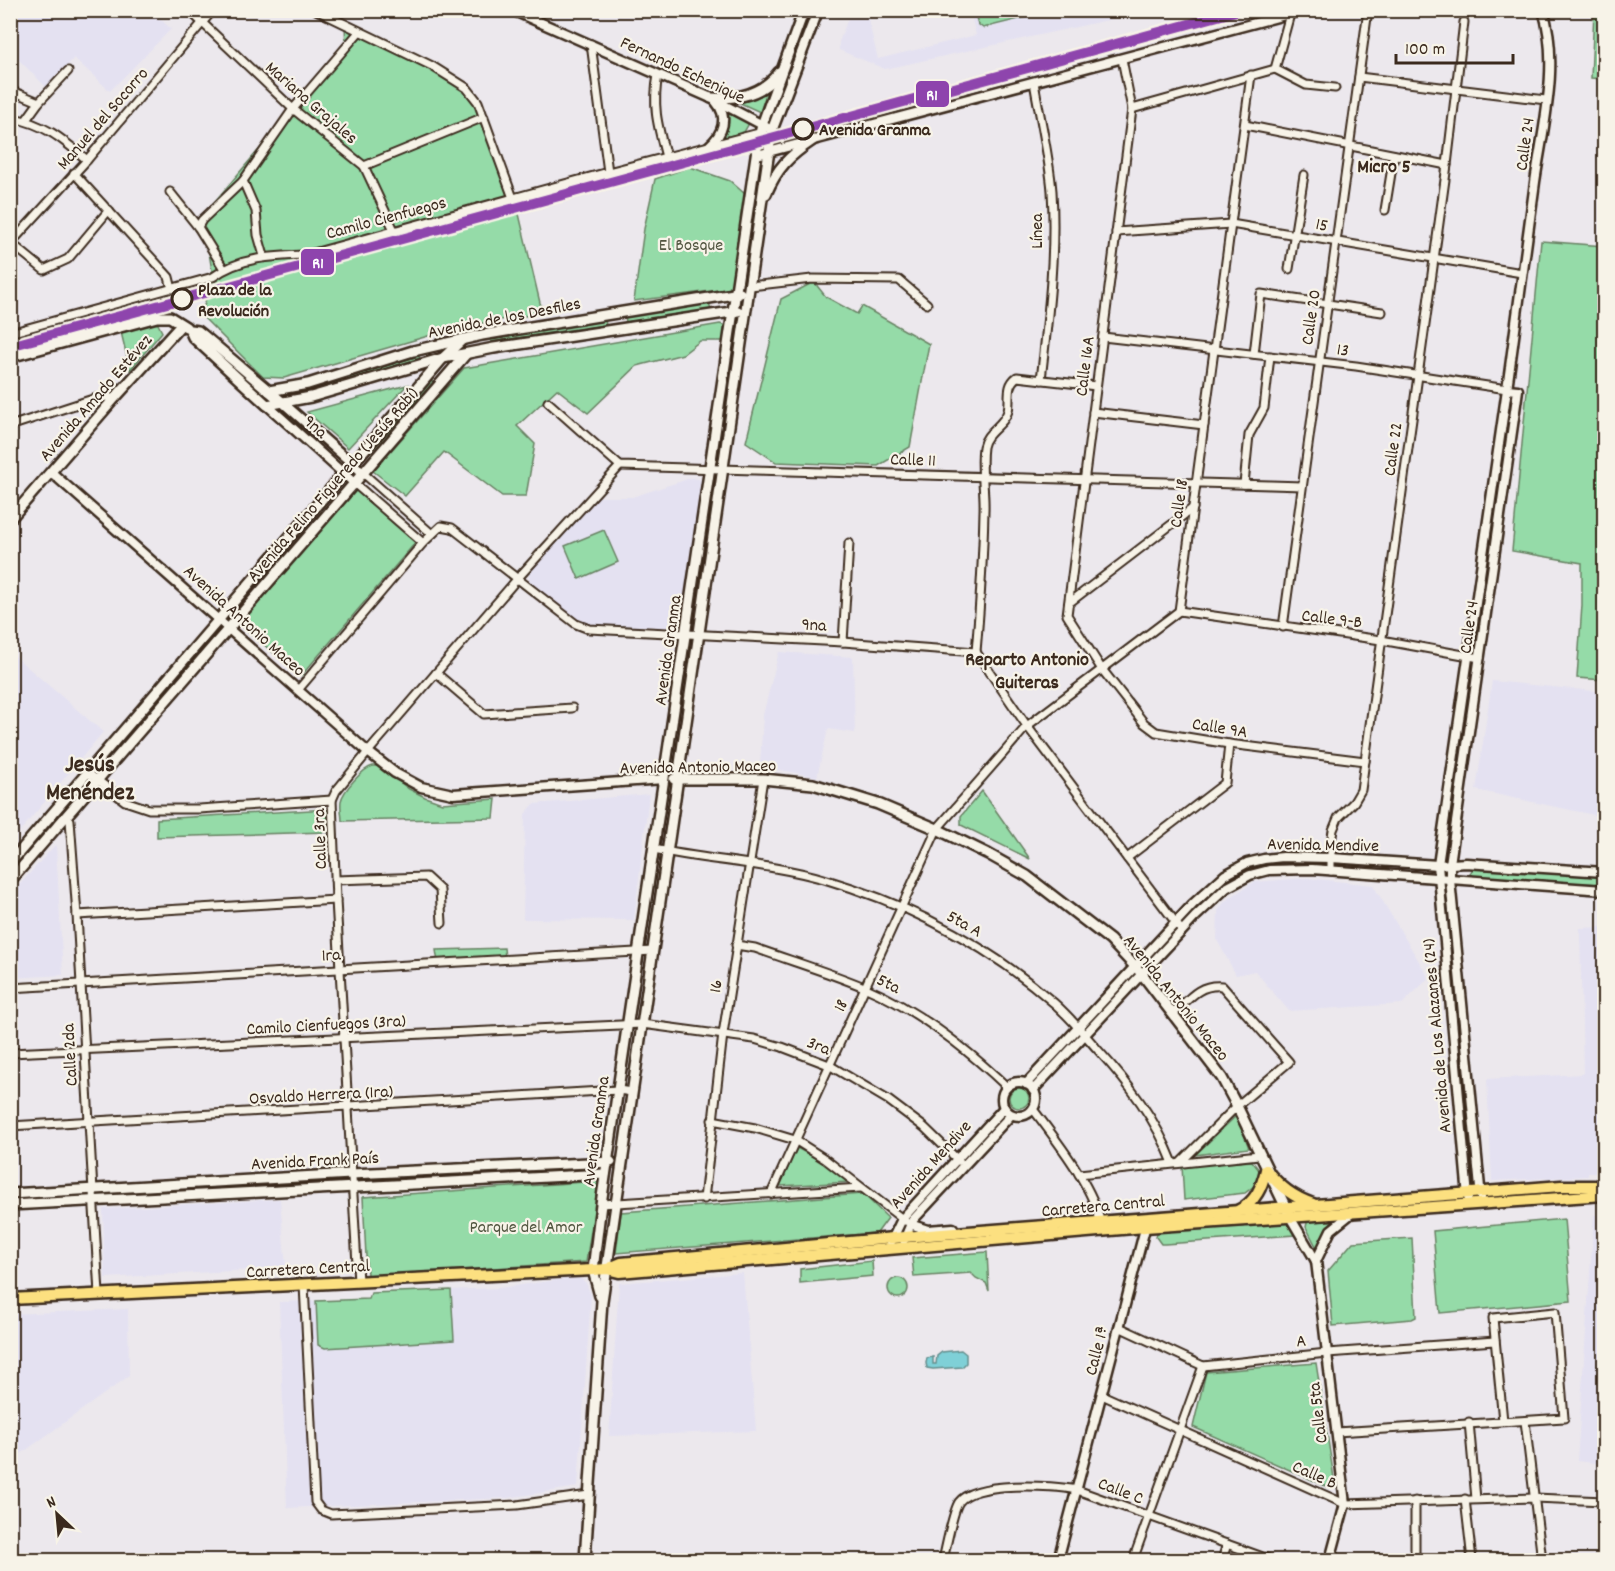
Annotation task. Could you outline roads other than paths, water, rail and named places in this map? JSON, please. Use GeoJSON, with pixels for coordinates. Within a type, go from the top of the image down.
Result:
{"type":"FeatureCollection","features":[{"type":"Feature","properties":{"kind":"highway"},"geometry":{"type":"LineString","coordinates":[[1266,1170],[1276,1183],[1288,1192],[1307,1202],[1324,1205]]}},
{"type":"Feature","properties":{"kind":"highway"},"geometry":{"type":"LineString","coordinates":[[1236,1212],[1251,1202],[1262,1184],[1266,1170]]}},
{"type":"Feature","properties":{"kind":"highway","name":"Carretera Central"},"geometry":{"type":"LineString","coordinates":[[1481,1198],[1561,1186],[1605,1186]]}},
{"type":"Feature","properties":{"kind":"highway","name":"Carretera Central"},"geometry":{"type":"LineString","coordinates":[[10,1299],[606,1269],[619,1272],[891,1243],[1288,1213],[1324,1205],[1605,1195]]}},
{"type":"Feature","properties":{"kind":"highway","name":"Carretera Central"},"geometry":{"type":"LineString","coordinates":[[1146,1223],[1236,1212],[1352,1213],[1468,1199]]}},
{"type":"Feature","properties":{"kind":"highway","name":"Carretera Central"},"geometry":{"type":"LineString","coordinates":[[904,1242],[1007,1230],[1101,1227]]}},
{"type":"Feature","properties":{"kind":"main road","name":"Avenida Granma"},"geometry":{"type":"LineString","coordinates":[[602,1301],[593,1270],[605,1174],[761,129],[804,10]]}},
{"type":"Feature","properties":{"kind":"main road","name":"Avenida Granma"},"geometry":{"type":"LineString","coordinates":[[585,1560],[606,1269],[772,130],[818,10]]}},
{"type":"Feature","properties":{"kind":"main road"},"geometry":{"type":"LineString","coordinates":[[711,98],[728,99],[754,93],[773,80],[785,62]]}},
{"type":"Feature","properties":{"kind":"main road"},"geometry":{"type":"LineString","coordinates":[[761,205],[777,172],[790,156],[813,140]]}},
{"type":"Feature","properties":{"kind":"main road","name":"Avenida de los Desfiles"},"geometry":{"type":"LineString","coordinates":[[269,391],[308,384],[413,351],[464,339],[737,294],[749,289]]}},
{"type":"Feature","properties":{"kind":"main road","name":"Avenida de los Desfiles"},"geometry":{"type":"LineString","coordinates":[[267,405],[311,397],[443,358],[746,310]]}},
{"type":"Feature","properties":{"kind":"main road"},"geometry":{"type":"LineString","coordinates":[[616,313],[618,329]]}},
{"type":"Feature","properties":{"kind":"main road"},"geometry":{"type":"LineString","coordinates":[[10,357],[157,317],[170,317],[198,331],[282,402]]}},
{"type":"Feature","properties":{"kind":"main road"},"geometry":{"type":"LineString","coordinates":[[186,327],[193,337],[267,405]]}},
{"type":"Feature","properties":{"kind":"main road","name":"Avenida Amado Estévez"},"geometry":{"type":"LineString","coordinates":[[10,519],[113,400],[186,327]]}},
{"type":"Feature","properties":{"kind":"main road","name":"Avenida Felino Figueredo (Jesús Rabí)"},"geometry":{"type":"LineString","coordinates":[[10,881],[13,868],[88,773],[443,358],[464,339]]}},
{"type":"Feature","properties":{"kind":"main road","name":"Avenida Felino Figueredo (Jesús Rabí)"},"geometry":{"type":"LineString","coordinates":[[13,868],[66,817],[466,354]]}},
{"type":"Feature","properties":{"kind":"main road","name":"Avenida Antonio Maceo"},"geometry":{"type":"LineString","coordinates":[[664,779],[763,778],[813,784],[878,804],[937,829],[1027,876],[1110,939],[1142,974],[1173,1014],[1222,1078],[1288,1213]]}},
{"type":"Feature","properties":{"kind":"main road","name":"Avenida Frank País"},"geometry":{"type":"LineString","coordinates":[[10,1194],[351,1173],[622,1163]]}},
{"type":"Feature","properties":{"kind":"main road","name":"Avenida Frank País"},"geometry":{"type":"LineString","coordinates":[[10,1205],[605,1174]]}},
{"type":"Feature","properties":{"kind":"street","name":"Mariana Grajales"},"geometry":{"type":"LineString","coordinates":[[189,10],[293,109],[364,166],[394,230]]}},
{"type":"Feature","properties":{"kind":"street","name":"Manuel del Socorro"},"geometry":{"type":"LineString","coordinates":[[11,243],[87,160],[213,10]]}},
{"type":"Feature","properties":{"kind":"street"},"geometry":{"type":"LineString","coordinates":[[316,10],[432,66],[467,88],[478,102],[513,198]]}},
{"type":"Feature","properties":{"kind":"street","name":"Fernando Echenique"},"geometry":{"type":"LineString","coordinates":[[512,10],[711,98],[761,129],[772,130]]}},
{"type":"Feature","properties":{"kind":"street"},"geometry":{"type":"LineString","coordinates":[[757,155],[1304,10]]}},
{"type":"Feature","properties":{"kind":"street","name":"Calle 20"},"geometry":{"type":"LineString","coordinates":[[1283,627],[1368,10]]}},
{"type":"Feature","properties":{"kind":"street","name":"Calle 24"},"geometry":{"type":"LineString","coordinates":[[1438,865],[1546,100],[1551,58],[1547,23],[1543,10]]}},
{"type":"Feature","properties":{"kind":"street"},"geometry":{"type":"LineString","coordinates":[[1275,69],[1290,14]]}},
{"type":"Feature","properties":{"kind":"street","name":"Calle 22"},"geometry":{"type":"LineString","coordinates":[[1331,871],[1333,830],[1338,818],[1354,802],[1361,790],[1447,165],[1464,22]]}},
{"type":"Feature","properties":{"kind":"street"},"geometry":{"type":"LineString","coordinates":[[198,227],[202,220],[243,181],[293,109],[359,32]]}},
{"type":"Feature","properties":{"kind":"street"},"geometry":{"type":"LineString","coordinates":[[591,44],[608,172]]}},
{"type":"Feature","properties":{"kind":"street","name":"Calle 16A"},"geometry":{"type":"LineString","coordinates":[[1101,668],[1067,615],[1132,109],[1122,59]]}},
{"type":"Feature","properties":{"kind":"street"},"geometry":{"type":"LineString","coordinates":[[1132,109],[1275,69],[1306,85],[1335,88]]}},
{"type":"Feature","properties":{"kind":"street"},"geometry":{"type":"LineString","coordinates":[[26,120],[39,102],[68,71]]}},
{"type":"Feature","properties":{"kind":"street"},"geometry":{"type":"LineString","coordinates":[[658,75],[654,95],[656,117],[666,157]]}},
{"type":"Feature","properties":{"kind":"street","name":"Calle 18"},"geometry":{"type":"LineString","coordinates":[[1179,611],[1251,75]]}},
{"type":"Feature","properties":{"kind":"street"},"geometry":{"type":"LineString","coordinates":[[1359,77],[1546,100]]}},
{"type":"Feature","properties":{"kind":"street","name":"Línea"},"geometry":{"type":"LineString","coordinates":[[1034,82],[1052,190],[1053,234],[1048,317],[1041,380]]}},
{"type":"Feature","properties":{"kind":"street"},"geometry":{"type":"LineString","coordinates":[[10,90],[39,102]]}},
{"type":"Feature","properties":{"kind":"street"},"geometry":{"type":"LineString","coordinates":[[709,146],[720,135],[724,123],[721,108],[711,98]]}},
{"type":"Feature","properties":{"kind":"street"},"geometry":{"type":"LineString","coordinates":[[10,117],[26,120],[55,133],[87,160]]}},
{"type":"Feature","properties":{"kind":"street"},"geometry":{"type":"LineString","coordinates":[[364,166],[484,117]]}},
{"type":"Feature","properties":{"kind":"street"},"geometry":{"type":"LineString","coordinates":[[1245,125],[1447,165]]}},
{"type":"Feature","properties":{"kind":"street","name":"Camilo Cienfuegos"},"geometry":{"type":"LineString","coordinates":[[10,333],[213,277],[224,268],[264,256],[306,255],[709,146],[761,129]]}},
{"type":"Feature","properties":{"kind":"street"},"geometry":{"type":"LineString","coordinates":[[1385,210],[1394,155]]}},
{"type":"Feature","properties":{"kind":"street"},"geometry":{"type":"LineString","coordinates":[[74,173],[169,277],[172,289]]}},
{"type":"Feature","properties":{"kind":"street"},"geometry":{"type":"LineString","coordinates":[[1289,269],[1304,175]]}},
{"type":"Feature","properties":{"kind":"street"},"geometry":{"type":"LineString","coordinates":[[243,181],[256,211],[258,235],[264,256]]}},
{"type":"Feature","properties":{"kind":"street"},"geometry":{"type":"LineString","coordinates":[[170,192],[198,227],[224,268]]}},
{"type":"Feature","properties":{"kind":"street"},"geometry":{"type":"LineString","coordinates":[[11,243],[44,270],[68,259],[109,210]]}},
{"type":"Feature","properties":{"kind":"street","name":"15"},"geometry":{"type":"LineString","coordinates":[[1116,232],[1231,224],[1522,273]]}},
{"type":"Feature","properties":{"kind":"street"},"geometry":{"type":"LineString","coordinates":[[749,289],[812,279],[899,280],[927,304]]}},
{"type":"Feature","properties":{"kind":"street"},"geometry":{"type":"LineString","coordinates":[[1254,354],[1262,294],[1382,312]]}},
{"type":"Feature","properties":{"kind":"street","name":"13"},"geometry":{"type":"LineString","coordinates":[[1103,337],[1418,374],[1507,389]]}},
{"type":"Feature","properties":{"kind":"street"},"geometry":{"type":"LineString","coordinates":[[1244,484],[1249,435],[1264,408],[1270,356]]}},
{"type":"Feature","properties":{"kind":"street"},"geometry":{"type":"LineString","coordinates":[[1096,386],[1017,377],[1009,387],[1008,410],[1004,421],[992,430],[983,444],[981,476],[985,491],[984,550],[976,652],[1027,726],[1182,931]]}},
{"type":"Feature","properties":{"kind":"street","name":"Calle 24"},"geometry":{"type":"LineString","coordinates":[[1450,880],[1450,864],[1518,390],[1507,389]]}},
{"type":"Feature","properties":{"kind":"street"},"geometry":{"type":"LineString","coordinates":[[10,426],[96,398],[109,397],[113,400]]}},
{"type":"Feature","properties":{"kind":"street","name":"9na"},"geometry":{"type":"LineString","coordinates":[[282,402],[363,473]]}},
{"type":"Feature","properties":{"kind":"street"},"geometry":{"type":"LineString","coordinates":[[548,402],[620,466]]}},
{"type":"Feature","properties":{"kind":"street","name":"9na"},"geometry":{"type":"LineString","coordinates":[[267,405],[423,543]]}},
{"type":"Feature","properties":{"kind":"street"},"geometry":{"type":"LineString","coordinates":[[1093,412],[1204,425]]}},
{"type":"Feature","properties":{"kind":"street","name":"Calle 11"},"geometry":{"type":"LineString","coordinates":[[620,466],[1302,486]]}},
{"type":"Feature","properties":{"kind":"street","name":"Calle 3ra"},"geometry":{"type":"LineString","coordinates":[[358,1282],[332,800],[368,752],[436,673],[518,578],[620,466]]}},
{"type":"Feature","properties":{"kind":"street","name":"Avenida Antonio Maceo"},"geometry":{"type":"LineString","coordinates":[[51,472],[368,752],[394,772],[422,787],[453,794],[664,779]]}},
{"type":"Feature","properties":{"kind":"street"},"geometry":{"type":"LineString","coordinates":[[298,690],[432,534],[363,473]]}},
{"type":"Feature","properties":{"kind":"street"},"geometry":{"type":"LineString","coordinates":[[1069,603],[1192,508]]}},
{"type":"Feature","properties":{"kind":"street","name":"9na"},"geometry":{"type":"LineString","coordinates":[[432,534],[441,526],[452,528],[576,624],[589,629],[843,642],[976,652]]}},
{"type":"Feature","properties":{"kind":"street"},"geometry":{"type":"LineString","coordinates":[[843,642],[849,543]]}},
{"type":"Feature","properties":{"kind":"street"},"geometry":{"type":"LineString","coordinates":[[937,829],[1027,726],[1179,611]]}},
{"type":"Feature","properties":{"kind":"street","name":"Calle 9-B"},"geometry":{"type":"LineString","coordinates":[[1179,611],[1381,640],[1480,658]]}},
{"type":"Feature","properties":{"kind":"street","name":"Calle 9A"},"geometry":{"type":"LineString","coordinates":[[1101,668],[1144,723],[1156,732],[1229,744],[1365,761]]}},
{"type":"Feature","properties":{"kind":"street"},"geometry":{"type":"LineString","coordinates":[[436,673],[484,714],[572,708]]}},
{"type":"Feature","properties":{"kind":"street"},"geometry":{"type":"LineString","coordinates":[[1127,858],[1225,783],[1229,744]]}},
{"type":"Feature","properties":{"kind":"street"},"geometry":{"type":"LineString","coordinates":[[88,773],[125,801],[149,809],[199,809],[332,800]]}},
{"type":"Feature","properties":{"kind":"street","name":"16"},"geometry":{"type":"LineString","coordinates":[[704,1199],[723,1034],[763,778]]}},
{"type":"Feature","properties":{"kind":"street","name":"Calle 2da"},"geometry":{"type":"LineString","coordinates":[[66,817],[70,820],[77,915],[87,1122],[99,1294]]}},
{"type":"Feature","properties":{"kind":"street","name":"18"},"geometry":{"type":"LineString","coordinates":[[771,1194],[937,829]]}},
{"type":"Feature","properties":{"kind":"street","name":"5ta A"},"geometry":{"type":"LineString","coordinates":[[654,849],[749,863],[823,879],[902,907],[955,933],[994,957],[1056,1005],[1081,1031],[1136,1095],[1161,1135],[1173,1163]]}},
{"type":"Feature","properties":{"kind":"street","name":"Avenida Mendive"},"geometry":{"type":"LineString","coordinates":[[1029,1087],[1175,924],[1225,875],[1247,863],[1283,857],[1331,858],[1438,865],[1466,863],[1605,872]]}},
{"type":"Feature","properties":{"kind":"street","name":"Avenida de Los Alazanes (24)"},"geometry":{"type":"LineString","coordinates":[[1438,865],[1468,1199]]}},
{"type":"Feature","properties":{"kind":"street","name":"Avenida Mendive"},"geometry":{"type":"LineString","coordinates":[[1081,1031],[1142,974],[1226,888],[1250,875],[1269,870],[1331,871],[1605,890]]}},
{"type":"Feature","properties":{"kind":"street"},"geometry":{"type":"LineString","coordinates":[[335,880],[426,877],[440,890],[442,923]]}},
{"type":"Feature","properties":{"kind":"street","name":"Avenida de Los Alazanes (24)"},"geometry":{"type":"LineString","coordinates":[[1450,880],[1481,1198]]}},
{"type":"Feature","properties":{"kind":"street"},"geometry":{"type":"LineString","coordinates":[[77,915],[336,900]]}},
{"type":"Feature","properties":{"kind":"street","name":"5ta"},"geometry":{"type":"LineString","coordinates":[[736,945],[755,948],[864,987],[906,1009],[949,1036],[1007,1087]]}},
{"type":"Feature","properties":{"kind":"street","name":"1ra"},"geometry":{"type":"LineString","coordinates":[[10,988],[653,951]]}},
{"type":"Feature","properties":{"kind":"street"},"geometry":{"type":"LineString","coordinates":[[1173,1014],[1200,989],[1209,985],[1222,986],[1289,1062],[1237,1106],[1181,1162]]}},
{"type":"Feature","properties":{"kind":"street","name":"3ra"},"geometry":{"type":"LineString","coordinates":[[642,1024],[754,1039],[829,1065],[888,1100],[924,1127],[960,1162]]}},
{"type":"Feature","properties":{"kind":"street","name":"Camilo Cienfuegos (3ra)"},"geometry":{"type":"LineString","coordinates":[[10,1053],[642,1024]]}},
{"type":"Feature","properties":{"kind":"street"},"geometry":{"type":"LineString","coordinates":[[1014,1083],[1029,1087],[1036,1098],[1033,1109],[1025,1115],[1011,1115],[1004,1108],[1002,1097],[1007,1087],[1014,1083]]}},
{"type":"Feature","properties":{"kind":"street","name":"Osvaldo Herrera (1ra)"},"geometry":{"type":"LineString","coordinates":[[10,1126],[618,1090],[632,1092]]}},
{"type":"Feature","properties":{"kind":"street","name":"Avenida Mendive"},"geometry":{"type":"LineString","coordinates":[[891,1243],[906,1221],[960,1162],[1004,1108]]}},
{"type":"Feature","properties":{"kind":"street"},"geometry":{"type":"LineString","coordinates":[[1033,1109],[1079,1174],[1095,1204],[1101,1227]]}},
{"type":"Feature","properties":{"kind":"street","name":"Avenida Mendive"},"geometry":{"type":"LineString","coordinates":[[960,1162],[1011,1115]]}},
{"type":"Feature","properties":{"kind":"street"},"geometry":{"type":"LineString","coordinates":[[712,1120],[755,1128],[795,1140],[825,1159],[906,1221],[928,1230],[980,1227],[1007,1230]]}},
{"type":"Feature","properties":{"kind":"street"},"geometry":{"type":"LineString","coordinates":[[1079,1174],[1259,1155]]}},
{"type":"Feature","properties":{"kind":"street","name":"Avenida Frank País"},"geometry":{"type":"LineString","coordinates":[[605,1174],[620,1175]]}},
{"type":"Feature","properties":{"kind":"street"},"geometry":{"type":"LineString","coordinates":[[601,1204],[861,1188]]}},
{"type":"Feature","properties":{"kind":"street","name":"Avenida Antonio Maceo"},"geometry":{"type":"LineString","coordinates":[[1288,1213],[1316,1261]]}},
{"type":"Feature","properties":{"kind":"street"},"geometry":{"type":"LineString","coordinates":[[1316,1261],[1331,1230],[1352,1213]]}},
{"type":"Feature","properties":{"kind":"street","name":"Avenida Mendive"},"geometry":{"type":"LineString","coordinates":[[904,1242],[906,1221]]}},
{"type":"Feature","properties":{"kind":"street","name":"Calle 1ª"},"geometry":{"type":"LineString","coordinates":[[1058,1560],[1146,1223]]}},
{"type":"Feature","properties":{"kind":"street","name":"Calle 5ta"},"geometry":{"type":"LineString","coordinates":[[1316,1261],[1345,1504],[1330,1560]]}},
{"type":"Feature","properties":{"kind":"street"},"geometry":{"type":"LineString","coordinates":[[304,1285],[315,1502],[321,1510],[331,1514],[517,1506],[589,1495]]}},
{"type":"Feature","properties":{"kind":"street"},"geometry":{"type":"LineString","coordinates":[[1336,1432],[1469,1422],[1503,1421],[1564,1418],[1555,1312],[1493,1318],[1503,1421]]}},
{"type":"Feature","properties":{"kind":"street"},"geometry":{"type":"LineString","coordinates":[[1119,1327],[1203,1366],[1133,1560]]}},
{"type":"Feature","properties":{"kind":"street","name":"A"},"geometry":{"type":"LineString","coordinates":[[1203,1366],[1327,1353],[1495,1341]]}},
{"type":"Feature","properties":{"kind":"street","name":"Calle B"},"geometry":{"type":"LineString","coordinates":[[1102,1395],[1345,1504],[1535,1498],[1605,1501]]}},
{"type":"Feature","properties":{"kind":"street"},"geometry":{"type":"LineString","coordinates":[[1525,1420],[1542,1560]]}},
{"type":"Feature","properties":{"kind":"street"},"geometry":{"type":"LineString","coordinates":[[1469,1422],[1476,1499]]}},
{"type":"Feature","properties":{"kind":"street","name":"Calle C"},"geometry":{"type":"LineString","coordinates":[[943,1560],[958,1503],[971,1492],[1038,1485],[1056,1485],[1077,1490],[1271,1560]]}},
{"type":"Feature","properties":{"kind":"street"},"geometry":{"type":"LineString","coordinates":[[1465,1499],[1472,1560]]}},
{"type":"Feature","properties":{"kind":"street"},"geometry":{"type":"LineString","coordinates":[[1415,1501],[1415,1560]]}},
{"type":"Feature","properties":{"kind":"street"},"geometry":{"type":"LineString","coordinates":[[1222,1560],[1227,1544]]}},
{"type":"Feature","properties":{"kind":"water"},"geometry":{"type":"Polygon","coordinates":[[[961,1350],[966,1354],[966,1363],[962,1367],[927,1368],[927,1358],[933,1357],[933,1364],[936,1364],[937,1356],[942,1352],[961,1350]]]}},
{"type":"Feature","properties":{"kind":"place","name":"Avenida Granma"},"geometry":{"type":"Point","coordinates":[803,129]}},
{"type":"Feature","properties":{"kind":"place","name":"Plaza de la Revolución"},"geometry":{"type":"Point","coordinates":[182,299]}},
{"type":"Feature","properties":{"kind":"district","name":"Micro 5"},"geometry":{"type":"Point","coordinates":[1384,165]}},
{"type":"Feature","properties":{"kind":"district","name":"Reparto Antonio Guiteras"},"geometry":{"type":"Point","coordinates":[1027,670]}},
{"type":"Feature","properties":{"kind":"district","name":"Jesús Menéndez"},"geometry":{"type":"Point","coordinates":[90,777]}},
{"type":"Feature","properties":{"kind":"park label","name":"El Bosque"},"geometry":{"type":"Point","coordinates":[691,244]}},
{"type":"Feature","properties":{"kind":"park label","name":"Parque del Amor"},"geometry":{"type":"Point","coordinates":[526,1226]}}]}
